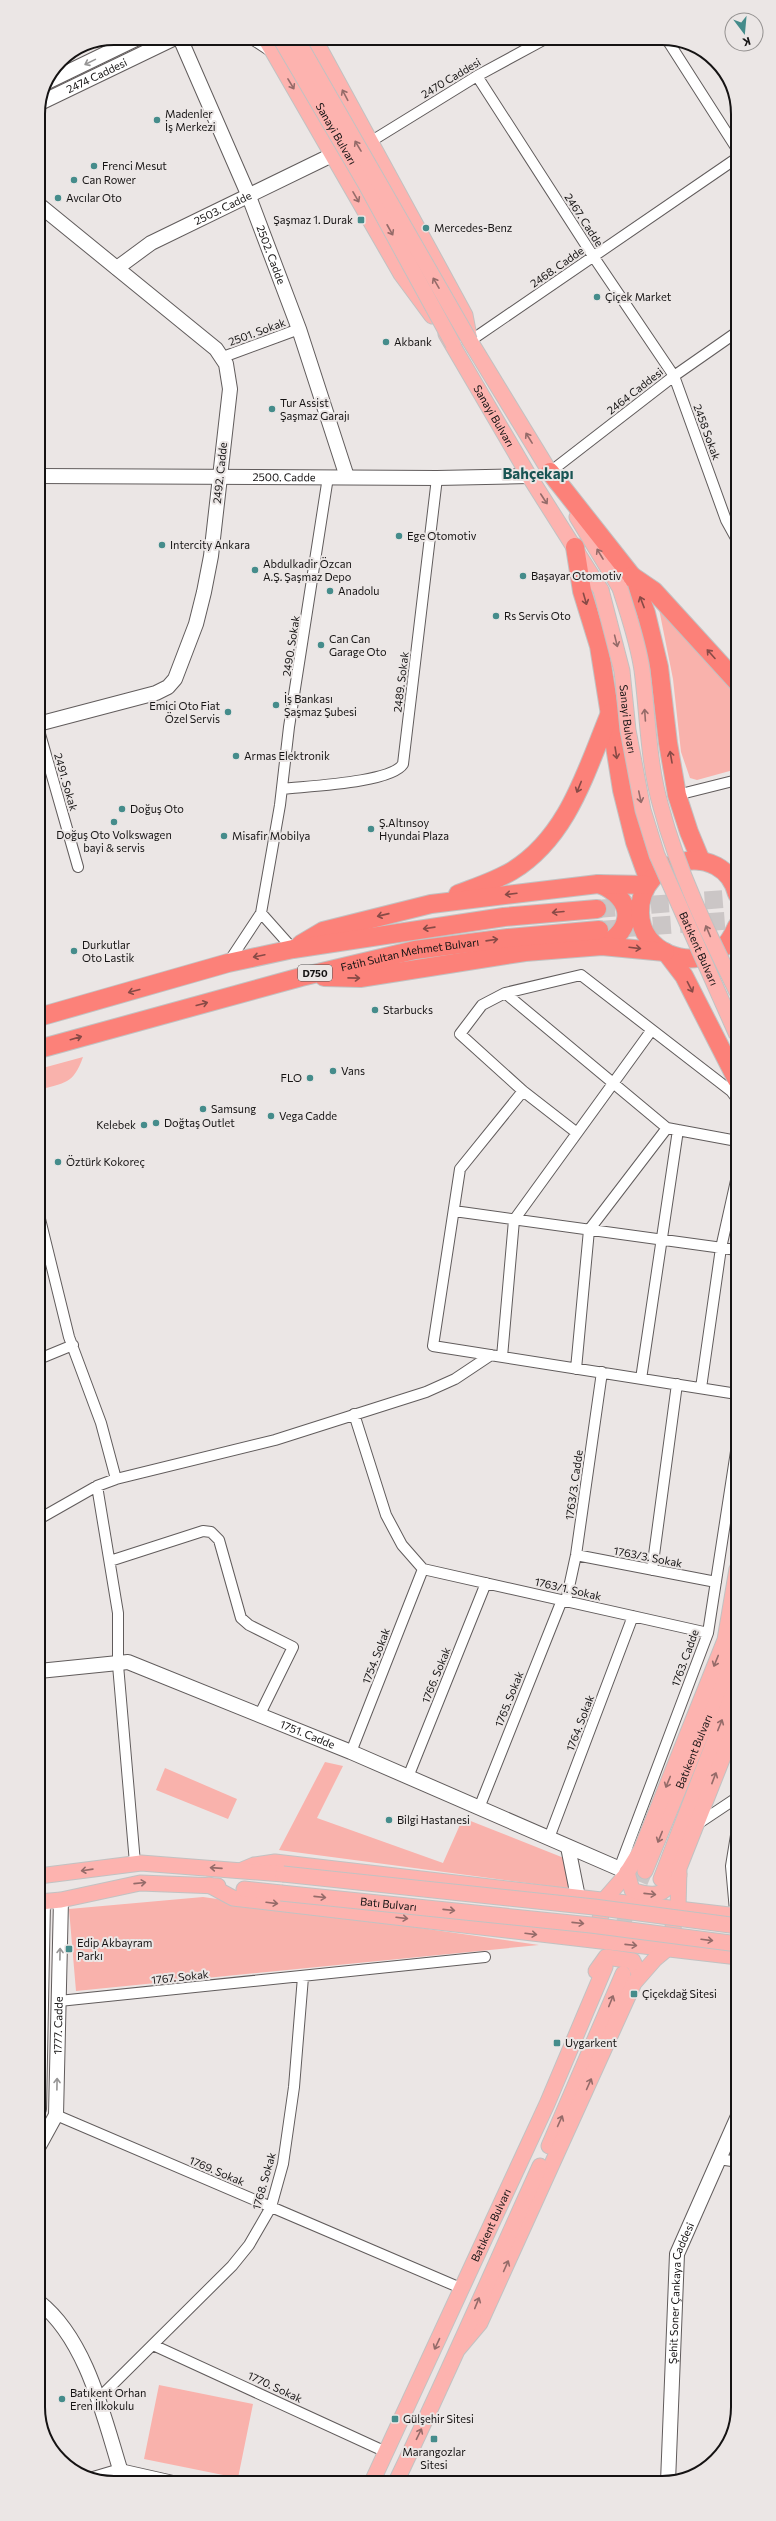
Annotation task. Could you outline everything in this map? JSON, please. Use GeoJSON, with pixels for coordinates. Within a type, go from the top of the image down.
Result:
{"type":"FeatureCollection","features":[{"type":"Feature","properties":{"kind":"highway"},"geometry":{"type":"LineString","coordinates":[[550,472],[646,613],[659,667],[668,742],[677,795],[701,861]]}},
{"type":"Feature","properties":{"kind":"highway"},"geometry":{"type":"LineString","coordinates":[[575,547],[582,591],[599,646],[622,790],[633,834],[648,883]]}},
{"type":"Feature","properties":{"kind":"highway"},"geometry":{"type":"LineString","coordinates":[[626,582],[654,591],[731,675]]}},
{"type":"Feature","properties":{"kind":"highway"},"geometry":{"type":"LineString","coordinates":[[431,904],[511,872],[536,854],[554,835],[575,796],[610,712]]}},
{"type":"Feature","properties":{"kind":"highway"},"geometry":{"type":"LineString","coordinates":[[633,834],[660,835],[675,827],[684,816]]}},
{"type":"Feature","properties":{"kind":"highway"},"geometry":{"type":"LineString","coordinates":[[731,875],[701,861],[684,860],[668,865],[648,883],[642,897],[642,920],[644,931],[654,945],[667,954],[684,976],[731,1068]]}},
{"type":"Feature","properties":{"kind":"highway"},"geometry":{"type":"LineString","coordinates":[[293,949],[323,931],[431,904],[598,884],[648,883]]}},
{"type":"Feature","properties":{"kind":"highway"},"geometry":{"type":"LineString","coordinates":[[598,884],[617,893],[625,904],[628,916],[619,936],[600,938]]}},
{"type":"Feature","properties":{"kind":"highway","name":"Fatih Sultan Mehmet Bulvarı"},"geometry":{"type":"LineString","coordinates":[[45,1015],[228,963],[293,949],[504,917],[597,908]]}},
{"type":"Feature","properties":{"kind":"highway","name":"Fatih Sultan Mehmet Bulvarı"},"geometry":{"type":"LineString","coordinates":[[45,1047],[301,977],[415,950],[508,938],[600,938],[667,954],[685,960],[702,958],[720,950],[731,941]]}},
{"type":"Feature","properties":{"kind":"main road"},"geometry":{"type":"LineString","coordinates":[[273,45],[280,64],[401,274],[453,344]]}},
{"type":"Feature","properties":{"kind":"main road","name":"Sanayi Bulvarı"},"geometry":{"type":"LineString","coordinates":[[274,45],[365,183],[453,344],[529,476],[601,590],[622,671],[628,730],[642,810],[657,855],[679,905]]}},
{"type":"Feature","properties":{"kind":"main road"},"geometry":{"type":"LineString","coordinates":[[280,64],[281,47],[284,45]]}},
{"type":"Feature","properties":{"kind":"main road","name":"Sanayi Bulvarı"},"geometry":{"type":"LineString","coordinates":[[300,45],[470,341],[550,472]]}},
{"type":"Feature","properties":{"kind":"main road"},"geometry":{"type":"LineString","coordinates":[[319,45],[465,315],[470,341]]}},
{"type":"Feature","properties":{"kind":"main road","name":"Sanayi Bulvarı"},"geometry":{"type":"LineString","coordinates":[[626,582],[642,669],[646,727],[660,807],[674,851],[695,900]]}},
{"type":"Feature","properties":{"kind":"main road","name":"Batıkent Bulvarı"},"geometry":{"type":"LineString","coordinates":[[695,900],[731,979]]}},
{"type":"Feature","properties":{"kind":"main road","name":"Batıkent Bulvarı"},"geometry":{"type":"LineString","coordinates":[[679,905],[731,1022]]}},
{"type":"Feature","properties":{"kind":"main road"},"geometry":{"type":"LineString","coordinates":[[601,1968],[595,1942],[604,1900],[623,1871],[641,1850],[725,1640],[731,1607]]}},
{"type":"Feature","properties":{"kind":"main road","name":"Batıkent Bulvarı"},"geometry":{"type":"LineString","coordinates":[[645,1871],[731,1660]]}},
{"type":"Feature","properties":{"kind":"main road","name":"Batıkent Bulvarı"},"geometry":{"type":"LineString","coordinates":[[661,1880],[731,1698]]}},
{"type":"Feature","properties":{"kind":"main road"},"geometry":{"type":"LineString","coordinates":[[623,1871],[632,1890],[660,1894],[666,1891],[678,1875],[731,1737]]}},
{"type":"Feature","properties":{"kind":"main road"},"geometry":{"type":"LineString","coordinates":[[242,1870],[254,1865],[275,1862],[731,1915]]}},
{"type":"Feature","properties":{"kind":"main road","name":"Batı Bulvarı"},"geometry":{"type":"LineString","coordinates":[[45,1875],[135,1863],[242,1870],[594,1907],[731,1925]]}},
{"type":"Feature","properties":{"kind":"main road"},"geometry":{"type":"LineString","coordinates":[[459,2348],[480,2323],[634,1983],[640,1975],[667,1949],[678,1909],[678,1875]]}},
{"type":"Feature","properties":{"kind":"main road","name":"Batı Bulvarı"},"geometry":{"type":"LineString","coordinates":[[45,1901],[61,1900],[140,1883],[209,1885],[591,1925],[731,1943]]}},
{"type":"Feature","properties":{"kind":"main road"},"geometry":{"type":"LineString","coordinates":[[209,1885],[233,1898],[595,1942],[731,1956]]}},
{"type":"Feature","properties":{"kind":"main road"},"geometry":{"type":"LineString","coordinates":[[453,2309],[450,2303],[456,2286],[488,2222],[606,1957],[633,1961],[640,1975]]}},
{"type":"Feature","properties":{"kind":"main road","name":"Batıkent Bulvarı"},"geometry":{"type":"LineString","coordinates":[[375,2476],[547,2104],[601,1968]]}},
{"type":"Feature","properties":{"kind":"main road","name":"Batıkent Bulvarı"},"geometry":{"type":"LineString","coordinates":[[399,2476],[459,2348],[484,2287],[577,2084],[623,1974]]}},
{"type":"Feature","properties":{"kind":"street","name":"2474 Caddesi"},"geometry":{"type":"LineString","coordinates":[[55,78],[124,45]]}},
{"type":"Feature","properties":{"kind":"street","name":"2474 Caddesi"},"geometry":{"type":"LineString","coordinates":[[46,100],[160,45]]}},
{"type":"Feature","properties":{"kind":"street","name":"2502. Cadde"},"geometry":{"type":"LineString","coordinates":[[183,45],[248,194],[299,329],[347,477]]}},
{"type":"Feature","properties":{"kind":"street","name":"2470 Caddesi"},"geometry":{"type":"LineString","coordinates":[[370,142],[477,76],[533,45]]}},
{"type":"Feature","properties":{"kind":"street"},"geometry":{"type":"LineString","coordinates":[[671,45],[731,141]]}},
{"type":"Feature","properties":{"kind":"street","name":"2467. Cadde"},"geometry":{"type":"LineString","coordinates":[[477,76],[593,256],[674,376]]}},
{"type":"Feature","properties":{"kind":"street","name":"2503. Cadde"},"geometry":{"type":"LineString","coordinates":[[116,268],[151,243],[248,194],[332,155]]}},
{"type":"Feature","properties":{"kind":"street","name":"2468. Cadde"},"geometry":{"type":"LineString","coordinates":[[470,341],[731,161]]}},
{"type":"Feature","properties":{"kind":"street"},"geometry":{"type":"LineString","coordinates":[[45,210],[223,357]]}},
{"type":"Feature","properties":{"kind":"street","name":"2501. Sokak"},"geometry":{"type":"LineString","coordinates":[[223,357],[299,329]]}},
{"type":"Feature","properties":{"kind":"street","name":"2464 Caddesi"},"geometry":{"type":"LineString","coordinates":[[550,472],[674,376],[731,336]]}},
{"type":"Feature","properties":{"kind":"street","name":"2492. Cadde"},"geometry":{"type":"LineString","coordinates":[[45,722],[156,693],[168,687],[175,679],[196,624],[204,592],[210,556],[230,389],[228,370],[223,357]]}},
{"type":"Feature","properties":{"kind":"street","name":"2458 Sokak"},"geometry":{"type":"LineString","coordinates":[[674,376],[726,520],[731,529]]}},
{"type":"Feature","properties":{"kind":"street","name":"2500. Cadde"},"geometry":{"type":"LineString","coordinates":[[45,476],[437,478],[529,476]]}},
{"type":"Feature","properties":{"kind":"street","name":"2490. Sokak"},"geometry":{"type":"LineString","coordinates":[[228,963],[261,913],[282,789],[289,727],[328,477]]}},
{"type":"Feature","properties":{"kind":"street","name":"2489. Sokak"},"geometry":{"type":"LineString","coordinates":[[282,789],[372,779],[393,773],[403,764],[437,478]]}},
{"type":"Feature","properties":{"kind":"street","name":"2491. Sokak"},"geometry":{"type":"LineString","coordinates":[[45,752],[78,867]]}},
{"type":"Feature","properties":{"kind":"street"},"geometry":{"type":"LineString","coordinates":[[677,795],[731,782]]}},
{"type":"Feature","properties":{"kind":"street"},"geometry":{"type":"LineString","coordinates":[[261,913],[293,949]]}},
{"type":"Feature","properties":{"kind":"street"},"geometry":{"type":"LineString","coordinates":[[577,1133],[523,1091],[460,1034],[482,1005],[506,993],[581,975],[651,1031],[731,1091]]}},
{"type":"Feature","properties":{"kind":"street"},"geometry":{"type":"LineString","coordinates":[[506,993],[614,1085],[672,1128],[731,1140]]}},
{"type":"Feature","properties":{"kind":"street"},"geometry":{"type":"LineString","coordinates":[[502,1357],[514,1220],[614,1085],[651,1031]]}},
{"type":"Feature","properties":{"kind":"street"},"geometry":{"type":"LineString","coordinates":[[523,1091],[460,1169],[433,1346],[731,1393]]}},
{"type":"Feature","properties":{"kind":"street"},"geometry":{"type":"LineString","coordinates":[[576,1368],[590,1230],[672,1128]]}},
{"type":"Feature","properties":{"kind":"street"},"geometry":{"type":"LineString","coordinates":[[641,1379],[661,1240],[672,1128]]}},
{"type":"Feature","properties":{"kind":"street"},"geometry":{"type":"LineString","coordinates":[[701,1388],[721,1248],[731,1203]]}},
{"type":"Feature","properties":{"kind":"street"},"geometry":{"type":"LineString","coordinates":[[454,1211],[731,1249]]}},
{"type":"Feature","properties":{"kind":"street"},"geometry":{"type":"LineString","coordinates":[[45,1238],[73,1346],[101,1423],[116,1479]]}},
{"type":"Feature","properties":{"kind":"street"},"geometry":{"type":"LineString","coordinates":[[45,1357],[73,1346]]}},
{"type":"Feature","properties":{"kind":"street"},"geometry":{"type":"LineString","coordinates":[[45,1516],[97,1486],[116,1479],[275,1440],[426,1392],[455,1379],[491,1355]]}},
{"type":"Feature","properties":{"kind":"street","name":"1763/3. Cadde"},"geometry":{"type":"LineString","coordinates":[[564,1601],[576,1555],[602,1372]]}},
{"type":"Feature","properties":{"kind":"street"},"geometry":{"type":"LineString","coordinates":[[652,1570],[677,1384]]}},
{"type":"Feature","properties":{"kind":"street"},"geometry":{"type":"LineString","coordinates":[[354,1414],[386,1515],[402,1545],[423,1569]]}},
{"type":"Feature","properties":{"kind":"street","name":"1763. Cadde"},"geometry":{"type":"LineString","coordinates":[[623,1871],[708,1633],[731,1483]]}},
{"type":"Feature","properties":{"kind":"street"},"geometry":{"type":"LineString","coordinates":[[97,1486],[118,1613],[118,1665],[135,1863]]}},
{"type":"Feature","properties":{"kind":"street"},"geometry":{"type":"LineString","coordinates":[[110,1561],[203,1531],[214,1534],[219,1540],[241,1618],[249,1625],[293,1648],[260,1716]]}},
{"type":"Feature","properties":{"kind":"street","name":"1763/3. Sokak"},"geometry":{"type":"LineString","coordinates":[[576,1555],[716,1582]]}},
{"type":"Feature","properties":{"kind":"street","name":"1763/1. Sokak"},"geometry":{"type":"LineString","coordinates":[[423,1569],[708,1633]]}},
{"type":"Feature","properties":{"kind":"street","name":"1754. Sokak"},"geometry":{"type":"LineString","coordinates":[[351,1752],[423,1569]]}},
{"type":"Feature","properties":{"kind":"street","name":"1766. Sokak"},"geometry":{"type":"LineString","coordinates":[[408,1777],[486,1583]]}},
{"type":"Feature","properties":{"kind":"street","name":"1765. Sokak"},"geometry":{"type":"LineString","coordinates":[[479,1808],[564,1601]]}},
{"type":"Feature","properties":{"kind":"street","name":"1764. Sokak"},"geometry":{"type":"LineString","coordinates":[[549,1838],[633,1616]]}},
{"type":"Feature","properties":{"kind":"street","name":"1751. Cadde"},"geometry":{"type":"LineString","coordinates":[[45,1671],[118,1665],[128,1662],[351,1752],[623,1871]]}},
{"type":"Feature","properties":{"kind":"street"},"geometry":{"type":"LineString","coordinates":[[696,1825],[731,1802]]}},
{"type":"Feature","properties":{"kind":"street"},"geometry":{"type":"LineString","coordinates":[[568,1847],[578,1897]]}},
{"type":"Feature","properties":{"kind":"street","name":"1777. Cadde"},"geometry":{"type":"LineString","coordinates":[[45,2135],[56,2115],[61,1900]]}},
{"type":"Feature","properties":{"kind":"street","name":"1767. Sokak"},"geometry":{"type":"LineString","coordinates":[[59,2002],[486,1957]]}},
{"type":"Feature","properties":{"kind":"street","name":"1768. Sokak"},"geometry":{"type":"LineString","coordinates":[[98,2399],[232,2266],[253,2239],[271,2207],[283,2164],[294,2087],[303,1977]]}},
{"type":"Feature","properties":{"kind":"street","name":"1769. Sokak"},"geometry":{"type":"LineString","coordinates":[[56,2115],[456,2286]]}},
{"type":"Feature","properties":{"kind":"street","name":"Şehit Soner Çankaya Caddesi"},"geometry":{"type":"LineString","coordinates":[[668,2476],[677,2254],[731,2131]]}},
{"type":"Feature","properties":{"kind":"street"},"geometry":{"type":"LineString","coordinates":[[719,2158],[731,2161]]}},
{"type":"Feature","properties":{"kind":"street"},"geometry":{"type":"LineString","coordinates":[[45,2308],[56,2319],[66,2333],[85,2367],[98,2399],[120,2468],[119,2476]]}},
{"type":"Feature","properties":{"kind":"street","name":"1770. Sokak"},"geometry":{"type":"LineString","coordinates":[[153,2345],[386,2452]]}},
{"type":"Feature","properties":{"kind":"street"},"geometry":{"type":"LineString","coordinates":[[99,2475],[120,2468],[153,2476]]}},
{"type":"Feature","properties":{"kind":"shaded area"},"geometry":{"type":"Polygon","coordinates":[[[659,609],[731,689],[731,771],[697,780],[690,778],[681,752],[673,679],[659,609]]]}},
{"type":"Feature","properties":{"kind":"shaded area"},"geometry":{"type":"Polygon","coordinates":[[[83,1057],[76,1073],[72,1078],[45,1088],[45,1067],[83,1057]]]}},
{"type":"Feature","properties":{"kind":"shaded area"},"geometry":{"type":"Polygon","coordinates":[[[325,1762],[343,1766],[317,1818],[443,1863],[463,1818],[564,1858],[572,1889],[279,1850],[325,1762]]]}},
{"type":"Feature","properties":{"kind":"shaded area"},"geometry":{"type":"Polygon","coordinates":[[[165,1768],[237,1799],[228,1819],[156,1790],[165,1768]]]}},
{"type":"Feature","properties":{"kind":"shaded area"},"geometry":{"type":"Polygon","coordinates":[[[203,1897],[539,1945],[76,1991],[69,1909],[203,1897]]]}},
{"type":"Feature","properties":{"kind":"shaded area"},"geometry":{"type":"Polygon","coordinates":[[[159,2385],[253,2404],[238,2476],[228,2476],[144,2459],[159,2385]]]}},
{"type":"Feature","properties":{"kind":"tunnel"},"geometry":{"type":"LineString","coordinates":[[597,909],[731,898]]}},
{"type":"Feature","properties":{"kind":"tunnel"},"geometry":{"type":"LineString","coordinates":[[599,930],[731,920]]}},
{"type":"Feature","properties":{"kind":"tunnel"},"geometry":{"type":"LineString","coordinates":[[605,1967],[645,1871]]}},
{"type":"Feature","properties":{"kind":"place","name":"Madenler İş Merkezi"},"geometry":{"type":"Point","coordinates":[157,120]}},
{"type":"Feature","properties":{"kind":"place","name":"Frenci Mesut"},"geometry":{"type":"Point","coordinates":[94,166]}},
{"type":"Feature","properties":{"kind":"place","name":"Can Rower"},"geometry":{"type":"Point","coordinates":[74,180]}},
{"type":"Feature","properties":{"kind":"place","name":"Avcılar Oto"},"geometry":{"type":"Point","coordinates":[58,198]}},
{"type":"Feature","properties":{"kind":"place","name":"Şaşmaz 1. Durak"},"geometry":{"type":"Point","coordinates":[361,220]}},
{"type":"Feature","properties":{"kind":"place","name":"Mercedes-Benz"},"geometry":{"type":"Point","coordinates":[426,228]}},
{"type":"Feature","properties":{"kind":"place","name":"Çiçek Market"},"geometry":{"type":"Point","coordinates":[597,297]}},
{"type":"Feature","properties":{"kind":"place","name":"Akbank"},"geometry":{"type":"Point","coordinates":[386,342]}},
{"type":"Feature","properties":{"kind":"place","name":"Tur Assist Şaşmaz Garajı"},"geometry":{"type":"Point","coordinates":[272,409]}},
{"type":"Feature","properties":{"kind":"place","name":"Ege Otomotiv"},"geometry":{"type":"Point","coordinates":[399,536]}},
{"type":"Feature","properties":{"kind":"place","name":"Intercity Ankara"},"geometry":{"type":"Point","coordinates":[162,545]}},
{"type":"Feature","properties":{"kind":"place","name":"Abdulkadir Özcan A.Ş. Şaşmaz Depo"},"geometry":{"type":"Point","coordinates":[255,570]}},
{"type":"Feature","properties":{"kind":"place","name":"Başayar Otomotiv"},"geometry":{"type":"Point","coordinates":[523,576]}},
{"type":"Feature","properties":{"kind":"place","name":"Anadolu"},"geometry":{"type":"Point","coordinates":[330,591]}},
{"type":"Feature","properties":{"kind":"place","name":"Rs Servis Oto"},"geometry":{"type":"Point","coordinates":[496,616]}},
{"type":"Feature","properties":{"kind":"place","name":"Can Can Garage Oto"},"geometry":{"type":"Point","coordinates":[321,645]}},
{"type":"Feature","properties":{"kind":"place","name":"İş Bankası Şaşmaz Şubesi"},"geometry":{"type":"Point","coordinates":[276,705]}},
{"type":"Feature","properties":{"kind":"place","name":"Emici Oto Fiat Özel Servis"},"geometry":{"type":"Point","coordinates":[228,712]}},
{"type":"Feature","properties":{"kind":"place","name":"Armas Elektronik"},"geometry":{"type":"Point","coordinates":[236,756]}},
{"type":"Feature","properties":{"kind":"place","name":"Doğuş Oto"},"geometry":{"type":"Point","coordinates":[122,809]}},
{"type":"Feature","properties":{"kind":"place","name":"Doğuş Oto Volkswagen bayi & servis"},"geometry":{"type":"Point","coordinates":[114,822]}},
{"type":"Feature","properties":{"kind":"place","name":"Ş.Altınsoy Hyundai Plaza"},"geometry":{"type":"Point","coordinates":[371,829]}},
{"type":"Feature","properties":{"kind":"place","name":"Misafir Mobilya"},"geometry":{"type":"Point","coordinates":[224,836]}},
{"type":"Feature","properties":{"kind":"place","name":"Durkutlar Oto Lastik"},"geometry":{"type":"Point","coordinates":[74,951]}},
{"type":"Feature","properties":{"kind":"place","name":"Starbucks"},"geometry":{"type":"Point","coordinates":[375,1010]}},
{"type":"Feature","properties":{"kind":"place","name":"Vans"},"geometry":{"type":"Point","coordinates":[333,1071]}},
{"type":"Feature","properties":{"kind":"place","name":"FLO"},"geometry":{"type":"Point","coordinates":[310,1078]}},
{"type":"Feature","properties":{"kind":"place","name":"Samsung"},"geometry":{"type":"Point","coordinates":[203,1109]}},
{"type":"Feature","properties":{"kind":"place","name":"Vega Cadde"},"geometry":{"type":"Point","coordinates":[271,1116]}},
{"type":"Feature","properties":{"kind":"place","name":"Doğtaş Outlet"},"geometry":{"type":"Point","coordinates":[156,1123]}},
{"type":"Feature","properties":{"kind":"place","name":"Kelebek"},"geometry":{"type":"Point","coordinates":[144,1125]}},
{"type":"Feature","properties":{"kind":"place","name":"Öztürk Kokoreç"},"geometry":{"type":"Point","coordinates":[58,1162]}},
{"type":"Feature","properties":{"kind":"place","name":"Bilgi Hastanesi"},"geometry":{"type":"Point","coordinates":[389,1820]}},
{"type":"Feature","properties":{"kind":"place","name":"Edip Akbayram Parkı"},"geometry":{"type":"Point","coordinates":[69,1949]}},
{"type":"Feature","properties":{"kind":"place","name":"Çiçekdağ Sitesi"},"geometry":{"type":"Point","coordinates":[634,1994]}},
{"type":"Feature","properties":{"kind":"place","name":"Uygarkent"},"geometry":{"type":"Point","coordinates":[557,2043]}},
{"type":"Feature","properties":{"kind":"place","name":"Batıkent Orhan Eren İlkokulu"},"geometry":{"type":"Point","coordinates":[62,2399]}},
{"type":"Feature","properties":{"kind":"place","name":"Gülşehir Sitesi"},"geometry":{"type":"Point","coordinates":[395,2419]}},
{"type":"Feature","properties":{"kind":"place","name":"Marangozlar Sitesi"},"geometry":{"type":"Point","coordinates":[434,2439]}},
{"type":"Feature","properties":{"kind":"district","name":"Bahçekapı"},"geometry":{"type":"Point","coordinates":[538,474]}}]}
